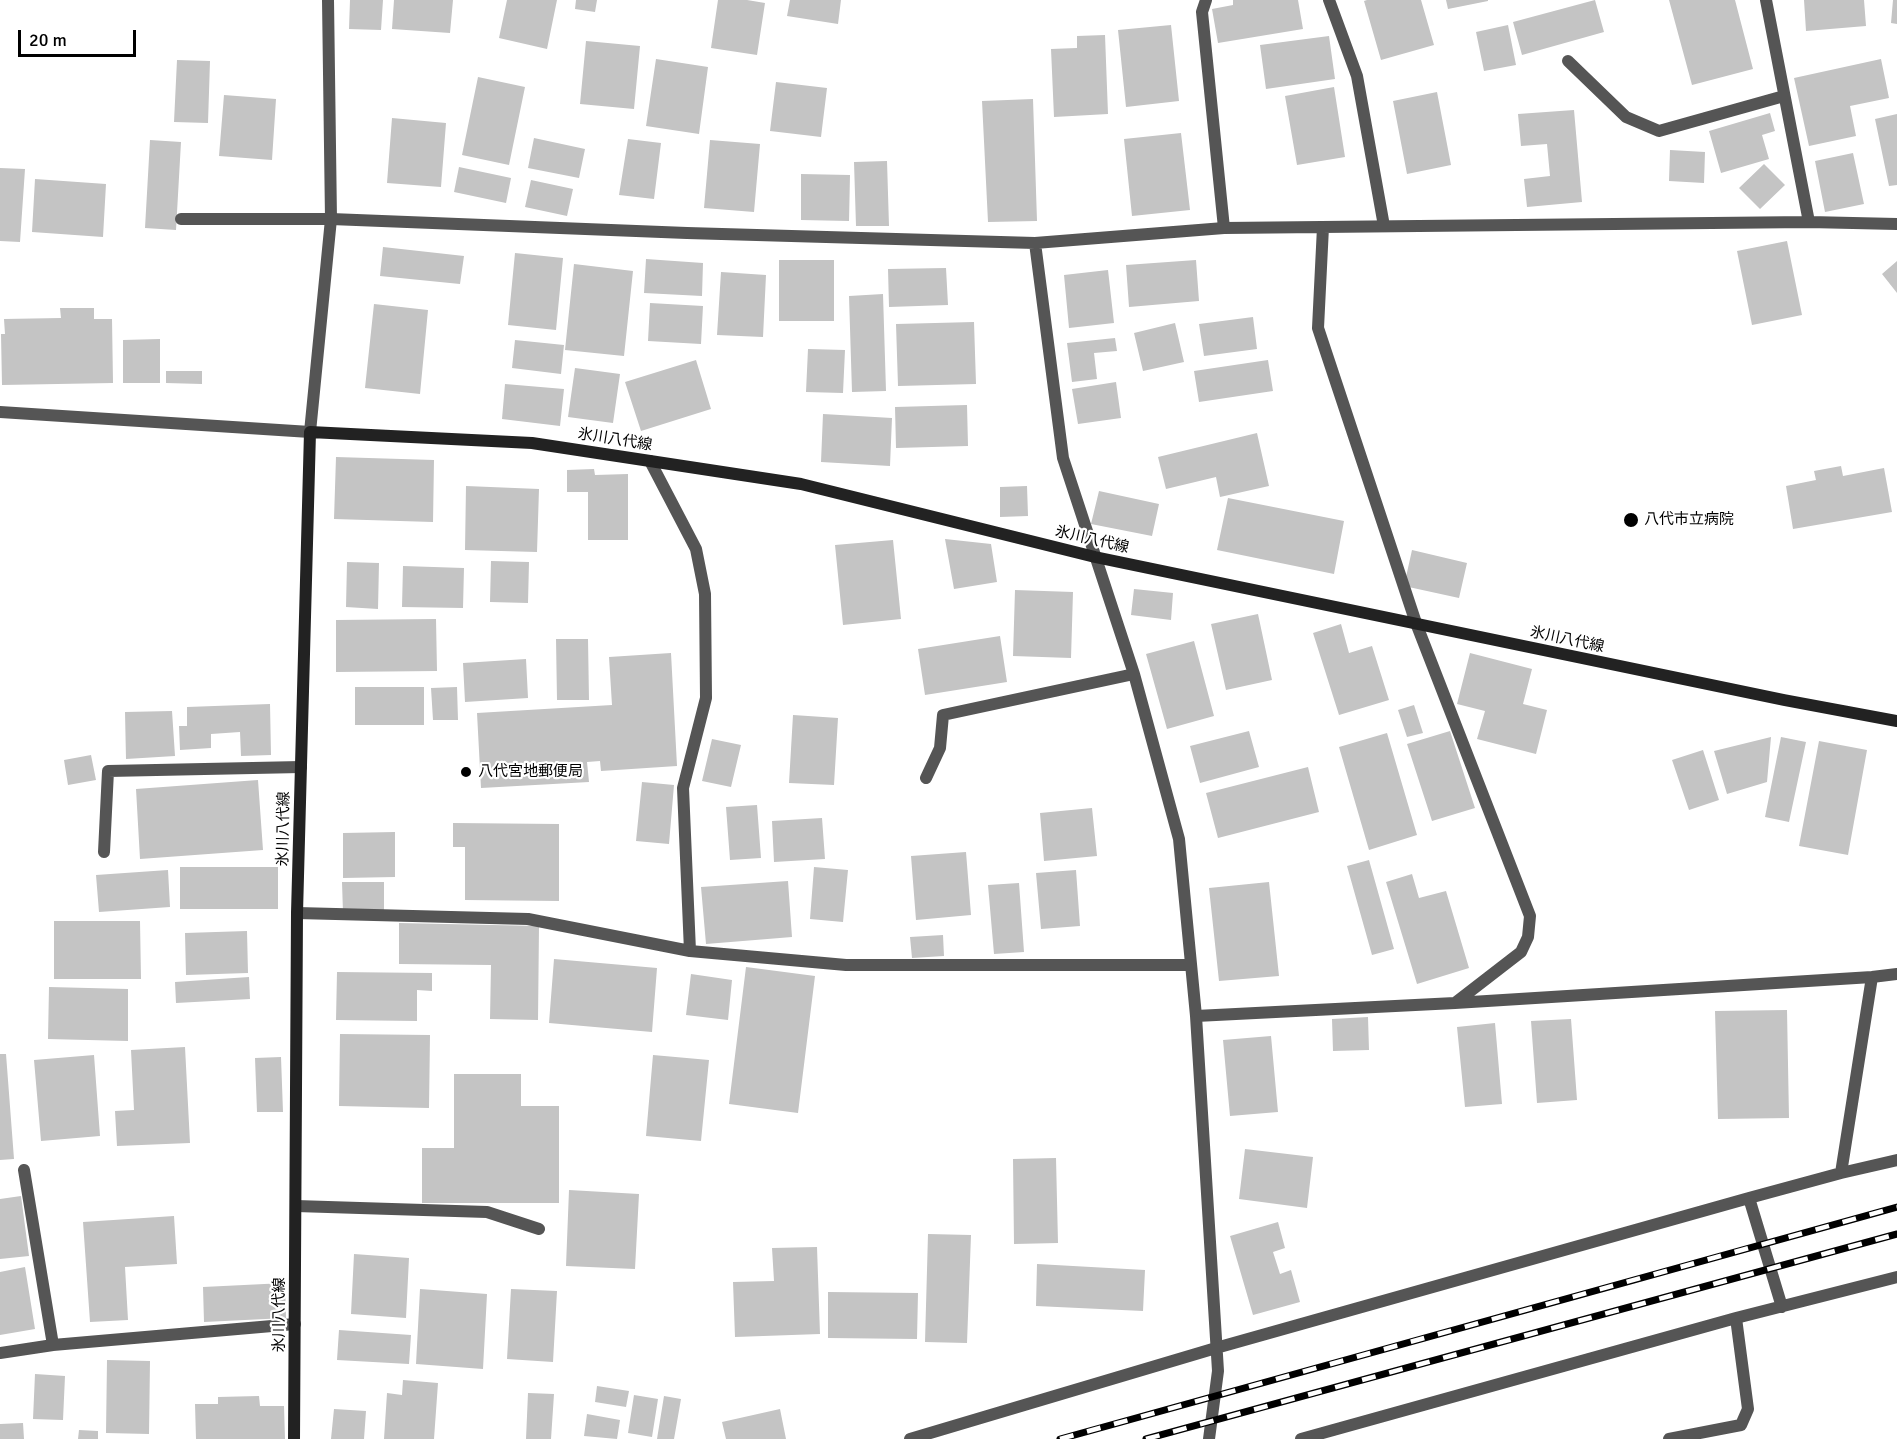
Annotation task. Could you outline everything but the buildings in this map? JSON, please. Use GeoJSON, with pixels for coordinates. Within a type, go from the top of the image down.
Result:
{"type":"FeatureCollection","features":[{"type":"Feature","properties":{"kind":"main road","name":"氷川八代線"},"geometry":{"type":"LineString","coordinates":[[294,1439],[297,913],[310,432],[532,443],[801,484],[1095,557],[1784,700],[1897,721]]}},
{"type":"Feature","properties":{"kind":"street"},"geometry":{"type":"LineString","coordinates":[[0,412],[310,432],[331,219],[328,0]]}},
{"type":"Feature","properties":{"kind":"street"},"geometry":{"type":"LineString","coordinates":[[1206,0],[1202,12],[1224,228]]}},
{"type":"Feature","properties":{"kind":"street"},"geometry":{"type":"LineString","coordinates":[[1329,0],[1357,76],[1384,226]]}},
{"type":"Feature","properties":{"kind":"street"},"geometry":{"type":"LineString","coordinates":[[1766,0],[1809,222]]}},
{"type":"Feature","properties":{"kind":"street"},"geometry":{"type":"LineString","coordinates":[[1568,61],[1626,117],[1659,131],[1784,96]]}},
{"type":"Feature","properties":{"kind":"street"},"geometry":{"type":"LineString","coordinates":[[182,219],[331,219],[698,234],[1035,243],[1224,228],[1809,222],[1897,224]]}},
{"type":"Feature","properties":{"kind":"street"},"geometry":{"type":"LineString","coordinates":[[1323,227],[1318,328],[1416,623],[1530,916],[1528,937],[1521,951],[1455,1003]]}},
{"type":"Feature","properties":{"kind":"street"},"geometry":{"type":"LineString","coordinates":[[1035,243],[1063,458],[1134,674],[1179,839],[1196,1016],[1218,1371],[1209,1439]]}},
{"type":"Feature","properties":{"kind":"street"},"geometry":{"type":"LineString","coordinates":[[650,461],[696,549],[705,594],[706,698],[683,788],[690,951]]}},
{"type":"Feature","properties":{"kind":"street"},"geometry":{"type":"LineString","coordinates":[[927,778],[940,748],[943,715],[1134,674]]}},
{"type":"Feature","properties":{"kind":"street"},"geometry":{"type":"LineString","coordinates":[[104,852],[108,771],[301,767]]}},
{"type":"Feature","properties":{"kind":"street"},"geometry":{"type":"LineString","coordinates":[[297,913],[528,919],[690,951],[846,965],[1191,965]]}},
{"type":"Feature","properties":{"kind":"street"},"geometry":{"type":"LineString","coordinates":[[1196,1016],[1455,1003],[1897,974]]}},
{"type":"Feature","properties":{"kind":"street"},"geometry":{"type":"LineString","coordinates":[[1841,1173],[1872,977]]}},
{"type":"Feature","properties":{"kind":"street"},"geometry":{"type":"LineString","coordinates":[[910,1439],[1216,1348],[1749,1198],[1897,1160]]}},
{"type":"Feature","properties":{"kind":"street"},"geometry":{"type":"LineString","coordinates":[[24,1170],[53,1345]]}},
{"type":"Feature","properties":{"kind":"street"},"geometry":{"type":"LineString","coordinates":[[1749,1198],[1782,1307]]}},
{"type":"Feature","properties":{"kind":"street"},"geometry":{"type":"LineString","coordinates":[[296,1206],[487,1212],[539,1229]]}},
{"type":"Feature","properties":{"kind":"street"},"geometry":{"type":"LineString","coordinates":[[1301,1439],[1736,1318],[1897,1277]]}},
{"type":"Feature","properties":{"kind":"street"},"geometry":{"type":"LineString","coordinates":[[1669,1439],[1741,1425],[1748,1410],[1736,1318]]}},
{"type":"Feature","properties":{"kind":"street"},"geometry":{"type":"LineString","coordinates":[[0,1353],[53,1345],[295,1324]]}},
{"type":"Feature","properties":{"kind":"railway"},"geometry":{"type":"LineString","coordinates":[[1060,1439],[1897,1207]]}},
{"type":"Feature","properties":{"kind":"railway"},"geometry":{"type":"LineString","coordinates":[[1146,1439],[1897,1234]]}},
{"type":"Feature","properties":{"kind":"place","name":"八代市立病院"},"geometry":{"type":"Point","coordinates":[1631,520]}},
{"type":"Feature","properties":{"kind":"place","name":"八代宮地郵便局"},"geometry":{"type":"Point","coordinates":[466,772]}}]}
